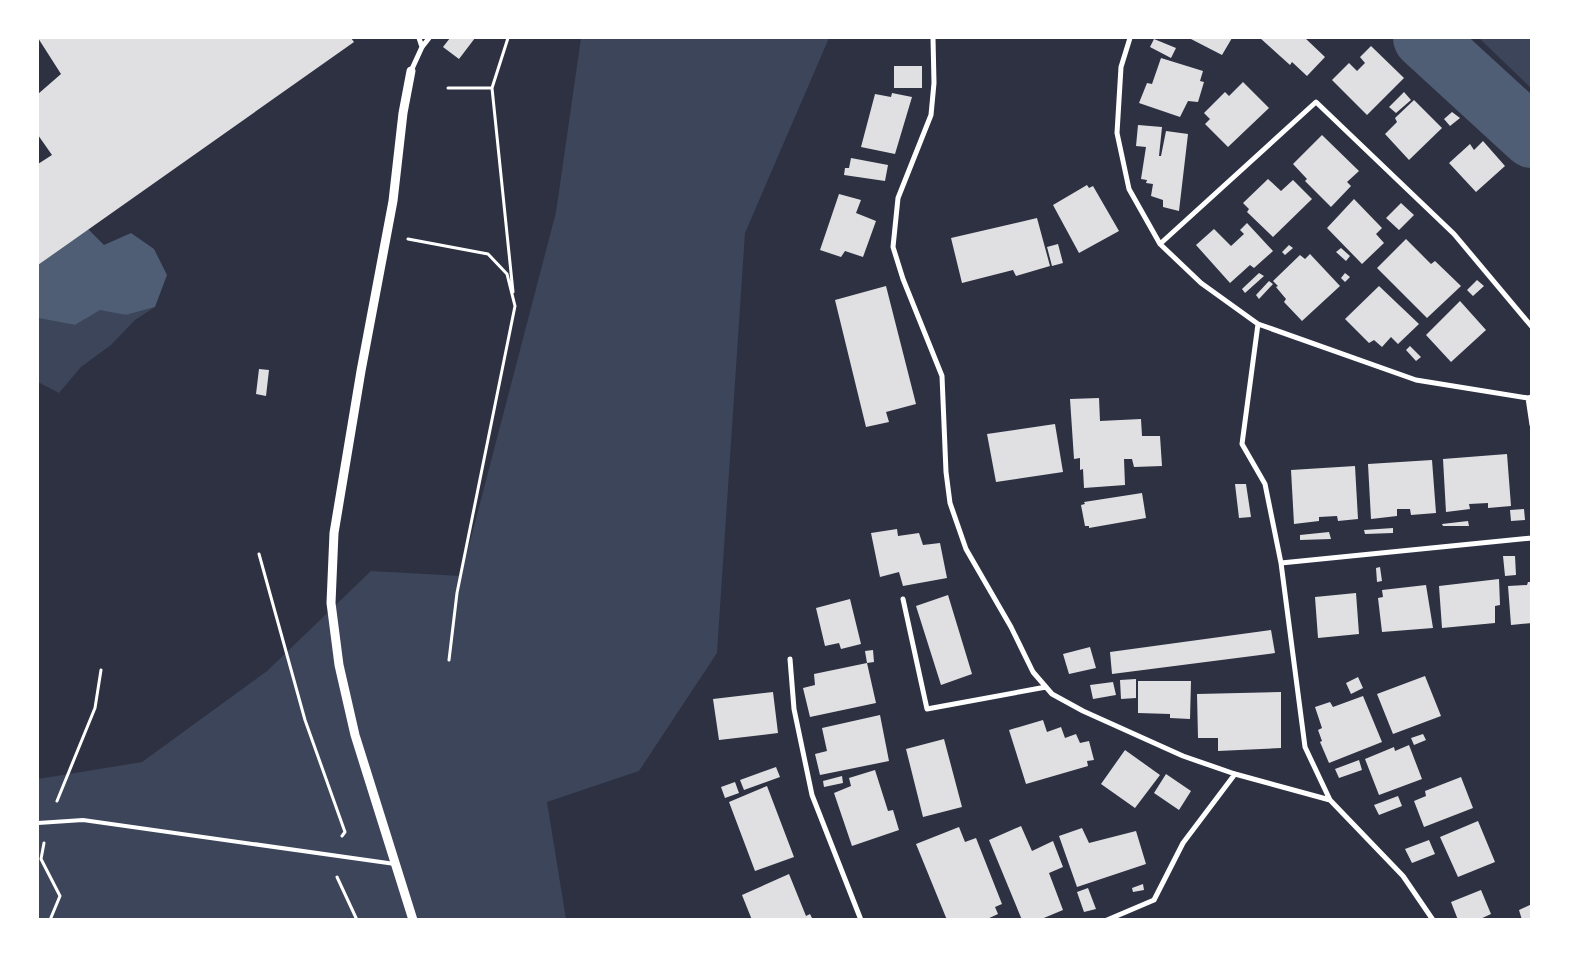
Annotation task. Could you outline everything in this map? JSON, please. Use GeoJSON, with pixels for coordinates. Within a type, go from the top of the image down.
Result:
{"type":"FeatureCollection","features":[{"type":"Feature","properties":{"kind":"street"},"geometry":{"type":"LineString","coordinates":[[419,38],[422,47]]}},
{"type":"Feature","properties":{"kind":"street"},"geometry":{"type":"LineString","coordinates":[[412,920],[355,735],[340,666],[331,603],[334,533],[361,371],[393,201],[403,113],[411,71],[422,47],[429,38]]}},
{"type":"Feature","properties":{"kind":"street"},"geometry":{"type":"LineString","coordinates":[[933,38],[934,83],[931,115],[898,198],[893,247],[903,280],[942,376],[946,472],[950,503],[966,549],[1011,627],[1033,672],[1052,694],[1119,728],[1183,756],[1235,774],[1330,800]]}},
{"type":"Feature","properties":{"kind":"street"},"geometry":{"type":"LineString","coordinates":[[1130,38],[1121,67],[1117,133],[1129,189],[1160,244],[1201,283],[1258,324],[1416,380],[1530,397],[1532,425]]}},
{"type":"Feature","properties":{"kind":"street"},"geometry":{"type":"LineString","coordinates":[[1160,244],[1316,102],[1454,234],[1532,327]]}},
{"type":"Feature","properties":{"kind":"street"},"geometry":{"type":"LineString","coordinates":[[1258,324],[1242,444],[1265,484],[1282,563],[1305,747],[1330,800],[1403,876],[1433,920]]}},
{"type":"Feature","properties":{"kind":"street"},"geometry":{"type":"LineString","coordinates":[[1282,563],[1532,538]]}},
{"type":"Feature","properties":{"kind":"street"},"geometry":{"type":"LineString","coordinates":[[903,599],[927,709],[1046,687]]}},
{"type":"Feature","properties":{"kind":"street"},"geometry":{"type":"LineString","coordinates":[[790,659],[794,709],[812,794],[861,920]]}},
{"type":"Feature","properties":{"kind":"street"},"geometry":{"type":"LineString","coordinates":[[1107,920],[1154,900],[1183,843],[1235,774]]}},
{"type":"Feature","properties":{"kind":"lane"},"geometry":{"type":"LineString","coordinates":[[38,823],[83,820],[395,864]]}},
{"type":"Feature","properties":{"kind":"path"},"geometry":{"type":"LineString","coordinates":[[449,660],[457,593],[514,306],[492,88],[508,38]]}},
{"type":"Feature","properties":{"kind":"path"},"geometry":{"type":"LineString","coordinates":[[448,88],[492,88]]}},
{"type":"Feature","properties":{"kind":"path"},"geometry":{"type":"LineString","coordinates":[[387,235],[488,254],[507,274],[514,306]]}},
{"type":"Feature","properties":{"kind":"path"},"geometry":{"type":"LineString","coordinates":[[259,554],[306,720],[345,832],[327,855],[357,920]]}},
{"type":"Feature","properties":{"kind":"path"},"geometry":{"type":"LineString","coordinates":[[50,920],[60,896],[41,859],[48,822],[95,708],[101,670]]}},
{"type":"Feature","properties":{"kind":"shaded area"},"geometry":{"type":"Polygon","coordinates":[[[581,38],[829,38],[745,233],[717,653],[639,771],[547,802],[566,919],[38,920],[38,779],[142,762],[267,671],[371,571],[461,576],[556,212],[581,38]]]}},
{"type":"Feature","properties":{"kind":"shaded area"},"geometry":{"type":"Polygon","coordinates":[[[1479,38],[1531,38],[1531,88],[1479,38]]]}},
{"type":"Feature","properties":{"kind":"shaded area"},"geometry":{"type":"Polygon","coordinates":[[[88,229],[104,245],[131,233],[154,249],[167,275],[155,307],[126,315],[100,310],[75,325],[38,318],[38,265],[88,229]]]}},
{"type":"Feature","properties":{"kind":"shaded area"},"geometry":{"type":"Polygon","coordinates":[[[155,307],[135,320],[111,345],[81,367],[59,393],[38,382],[38,318],[75,325],[100,309],[126,315],[155,307]]]}},
{"type":"Feature","properties":{"kind":"building"},"geometry":{"type":"Polygon","coordinates":[[[38,38],[351,38],[354,42],[38,265],[38,164],[52,155],[38,135],[38,94],[61,74],[38,38]]]}},
{"type":"Feature","properties":{"kind":"building"},"geometry":{"type":"Polygon","coordinates":[[[450,38],[475,38],[459,59],[443,47],[450,38]]]}},
{"type":"Feature","properties":{"kind":"building"},"geometry":{"type":"Polygon","coordinates":[[[1189,38],[1232,38],[1222,55],[1189,38]]]}},
{"type":"Feature","properties":{"kind":"building"},"geometry":{"type":"Polygon","coordinates":[[[1260,38],[1305,38],[1325,57],[1307,76],[1292,62],[1290,65],[1260,38]]]}},
{"type":"Feature","properties":{"kind":"building"},"geometry":{"type":"Polygon","coordinates":[[[1154,39],[1176,48],[1171,58],[1150,47],[1154,39]]]}},
{"type":"Feature","properties":{"kind":"building"},"geometry":{"type":"Polygon","coordinates":[[[1371,46],[1404,78],[1367,115],[1332,80],[1349,63],[1357,71],[1365,63],[1360,57],[1371,46]]]}},
{"type":"Feature","properties":{"kind":"building"},"geometry":{"type":"Polygon","coordinates":[[[1161,58],[1203,71],[1200,81],[1204,82],[1198,102],[1188,101],[1180,117],[1139,103],[1147,83],[1152,84],[1161,58]]]}},
{"type":"Feature","properties":{"kind":"building"},"geometry":{"type":"Polygon","coordinates":[[[894,66],[922,66],[922,88],[894,88],[894,66]]]}},
{"type":"Feature","properties":{"kind":"building"},"geometry":{"type":"Polygon","coordinates":[[[1243,82],[1269,108],[1228,147],[1205,124],[1210,119],[1204,113],[1225,92],[1229,96],[1243,82]]]}},
{"type":"Feature","properties":{"kind":"building"},"geometry":{"type":"Polygon","coordinates":[[[1404,92],[1411,100],[1396,113],[1389,107],[1404,92]]]}},
{"type":"Feature","properties":{"kind":"building"},"geometry":{"type":"Polygon","coordinates":[[[892,93],[912,97],[895,154],[861,147],[875,94],[891,97],[892,93]]]}},
{"type":"Feature","properties":{"kind":"building"},"geometry":{"type":"Polygon","coordinates":[[[1414,100],[1442,128],[1409,160],[1385,134],[1397,122],[1395,118],[1414,100]]]}},
{"type":"Feature","properties":{"kind":"building"},"geometry":{"type":"Polygon","coordinates":[[[1452,112],[1460,118],[1450,126],[1444,119],[1452,112]]]}},
{"type":"Feature","properties":{"kind":"building"},"geometry":{"type":"Polygon","coordinates":[[[1138,125],[1162,127],[1159,156],[1161,156],[1166,131],[1188,134],[1179,211],[1163,207],[1163,200],[1151,196],[1153,184],[1146,183],[1147,180],[1141,179],[1146,147],[1136,146],[1138,125]]]}},
{"type":"Feature","properties":{"kind":"building"},"geometry":{"type":"Polygon","coordinates":[[[1322,135],[1359,171],[1347,182],[1351,186],[1331,207],[1305,181],[1307,179],[1293,164],[1322,135]]]}},
{"type":"Feature","properties":{"kind":"building"},"geometry":{"type":"Polygon","coordinates":[[[1483,141],[1505,166],[1476,192],[1449,163],[1470,144],[1474,150],[1483,141]]]}},
{"type":"Feature","properties":{"kind":"building"},"geometry":{"type":"Polygon","coordinates":[[[851,158],[888,165],[885,181],[844,175],[845,168],[849,168],[851,158]]]}},
{"type":"Feature","properties":{"kind":"building"},"geometry":{"type":"Polygon","coordinates":[[[1268,179],[1281,191],[1293,180],[1312,199],[1273,237],[1247,212],[1249,209],[1243,203],[1268,179]]]}},
{"type":"Feature","properties":{"kind":"building"},"geometry":{"type":"Polygon","coordinates":[[[1087,185],[1089,188],[1093,186],[1119,231],[1079,253],[1053,205],[1087,185]]]}},
{"type":"Feature","properties":{"kind":"building"},"geometry":{"type":"Polygon","coordinates":[[[839,194],[861,200],[856,213],[876,221],[863,257],[845,251],[841,257],[820,250],[839,194]]]}},
{"type":"Feature","properties":{"kind":"building"},"geometry":{"type":"Polygon","coordinates":[[[1354,199],[1382,228],[1376,234],[1384,243],[1362,264],[1327,228],[1354,199]]]}},
{"type":"Feature","properties":{"kind":"building"},"geometry":{"type":"Polygon","coordinates":[[[1401,203],[1414,215],[1399,230],[1386,218],[1401,203]]]}},
{"type":"Feature","properties":{"kind":"building"},"geometry":{"type":"Polygon","coordinates":[[[1037,218],[1050,266],[1016,276],[1013,270],[962,283],[951,238],[1037,218]]]}},
{"type":"Feature","properties":{"kind":"building"},"geometry":{"type":"Polygon","coordinates":[[[1247,223],[1273,251],[1254,268],[1250,265],[1230,283],[1196,245],[1214,229],[1231,246],[1244,234],[1240,230],[1247,223]]]}},
{"type":"Feature","properties":{"kind":"building"},"geometry":{"type":"Polygon","coordinates":[[[1406,239],[1431,264],[1435,261],[1461,286],[1427,318],[1377,268],[1406,239]]]}},
{"type":"Feature","properties":{"kind":"building"},"geometry":{"type":"Polygon","coordinates":[[[1058,244],[1063,263],[1052,266],[1047,247],[1058,244]]]}},
{"type":"Feature","properties":{"kind":"building"},"geometry":{"type":"Polygon","coordinates":[[[1289,245],[1293,248],[1285,255],[1282,252],[1289,245]]]}},
{"type":"Feature","properties":{"kind":"building"},"geometry":{"type":"Polygon","coordinates":[[[1341,248],[1350,256],[1346,261],[1336,252],[1341,248]]]}},
{"type":"Feature","properties":{"kind":"building"},"geometry":{"type":"Polygon","coordinates":[[[1310,254],[1340,286],[1302,321],[1284,302],[1286,299],[1273,281],[1300,255],[1305,259],[1310,254]]]}},
{"type":"Feature","properties":{"kind":"building"},"geometry":{"type":"Polygon","coordinates":[[[1259,273],[1264,276],[1245,293],[1242,289],[1259,273]]]}},
{"type":"Feature","properties":{"kind":"building"},"geometry":{"type":"Polygon","coordinates":[[[1345,273],[1350,277],[1345,282],[1341,278],[1345,273]]]}},
{"type":"Feature","properties":{"kind":"building"},"geometry":{"type":"Polygon","coordinates":[[[1477,280],[1484,286],[1473,296],[1467,290],[1477,280]]]}},
{"type":"Feature","properties":{"kind":"building"},"geometry":{"type":"Polygon","coordinates":[[[1269,281],[1273,284],[1259,299],[1256,295],[1269,281]]]}},
{"type":"Feature","properties":{"kind":"building"},"geometry":{"type":"Polygon","coordinates":[[[886,286],[916,404],[886,412],[889,422],[866,427],[835,300],[886,286]]]}},
{"type":"Feature","properties":{"kind":"building"},"geometry":{"type":"Polygon","coordinates":[[[1379,286],[1419,324],[1398,344],[1391,337],[1382,347],[1374,340],[1369,343],[1345,319],[1379,286]]]}},
{"type":"Feature","properties":{"kind":"building"},"geometry":{"type":"Polygon","coordinates":[[[1460,301],[1486,330],[1451,362],[1426,335],[1460,301]]]}},
{"type":"Feature","properties":{"kind":"building"},"geometry":{"type":"Polygon","coordinates":[[[1410,346],[1421,357],[1416,361],[1406,350],[1410,346]]]}},
{"type":"Feature","properties":{"kind":"building"},"geometry":{"type":"Polygon","coordinates":[[[259,369],[269,370],[266,396],[256,394],[259,369]]]}},
{"type":"Feature","properties":{"kind":"building"},"geometry":{"type":"Polygon","coordinates":[[[1099,398],[1100,421],[1141,419],[1142,436],[1160,436],[1162,466],[1134,467],[1132,459],[1124,459],[1125,485],[1084,488],[1083,469],[1080,470],[1080,458],[1074,459],[1070,399],[1099,398]]]}},
{"type":"Feature","properties":{"kind":"building"},"geometry":{"type":"Polygon","coordinates":[[[1055,424],[1063,472],[996,482],[987,434],[1055,424]]]}},
{"type":"Feature","properties":{"kind":"building"},"geometry":{"type":"Polygon","coordinates":[[[1507,454],[1511,506],[1488,508],[1488,503],[1469,504],[1470,509],[1446,512],[1443,459],[1507,454]]]}},
{"type":"Feature","properties":{"kind":"building"},"geometry":{"type":"Polygon","coordinates":[[[1432,460],[1436,513],[1411,515],[1410,509],[1397,509],[1397,516],[1371,519],[1368,464],[1432,460]]]}},
{"type":"Feature","properties":{"kind":"building"},"geometry":{"type":"Polygon","coordinates":[[[1355,466],[1358,519],[1338,521],[1337,516],[1319,517],[1319,521],[1294,524],[1291,470],[1355,466]]]}},
{"type":"Feature","properties":{"kind":"building"},"geometry":{"type":"Polygon","coordinates":[[[1235,484],[1246,484],[1251,517],[1239,518],[1235,484]]]}},
{"type":"Feature","properties":{"kind":"building"},"geometry":{"type":"Polygon","coordinates":[[[1142,493],[1146,518],[1089,528],[1089,526],[1085,526],[1081,505],[1085,504],[1084,502],[1142,493]]]}},
{"type":"Feature","properties":{"kind":"building"},"geometry":{"type":"Polygon","coordinates":[[[1524,509],[1525,520],[1511,521],[1510,510],[1524,509]]]}},
{"type":"Feature","properties":{"kind":"building"},"geometry":{"type":"Polygon","coordinates":[[[1468,521],[1469,526],[1443,526],[1442,524],[1468,521]]]}},
{"type":"Feature","properties":{"kind":"building"},"geometry":{"type":"Polygon","coordinates":[[[1393,528],[1393,533],[1365,534],[1364,530],[1393,528]]]}},
{"type":"Feature","properties":{"kind":"building"},"geometry":{"type":"Polygon","coordinates":[[[897,529],[898,536],[919,533],[923,545],[940,543],[947,578],[903,586],[899,572],[880,577],[871,533],[897,529]]]}},
{"type":"Feature","properties":{"kind":"building"},"geometry":{"type":"Polygon","coordinates":[[[1329,532],[1331,539],[1300,540],[1300,535],[1329,532]]]}},
{"type":"Feature","properties":{"kind":"building"},"geometry":{"type":"Polygon","coordinates":[[[1503,556],[1515,556],[1516,575],[1505,576],[1503,556]]]}},
{"type":"Feature","properties":{"kind":"building"},"geometry":{"type":"Polygon","coordinates":[[[1380,567],[1382,581],[1377,582],[1376,568],[1380,567]]]}},
{"type":"Feature","properties":{"kind":"building"},"geometry":{"type":"Polygon","coordinates":[[[1499,579],[1500,605],[1495,606],[1495,623],[1442,628],[1439,586],[1499,579]]]}},
{"type":"Feature","properties":{"kind":"building"},"geometry":{"type":"Polygon","coordinates":[[[1528,582],[1532,582],[1532,623],[1511,625],[1508,586],[1527,585],[1528,582]]]}},
{"type":"Feature","properties":{"kind":"building"},"geometry":{"type":"Polygon","coordinates":[[[1426,585],[1433,628],[1382,632],[1378,598],[1383,597],[1382,590],[1426,585]]]}},
{"type":"Feature","properties":{"kind":"building"},"geometry":{"type":"Polygon","coordinates":[[[1356,593],[1359,634],[1318,638],[1315,597],[1356,593]]]}},
{"type":"Feature","properties":{"kind":"building"},"geometry":{"type":"Polygon","coordinates":[[[948,595],[972,674],[941,685],[916,606],[948,595]]]}},
{"type":"Feature","properties":{"kind":"building"},"geometry":{"type":"Polygon","coordinates":[[[850,599],[861,644],[841,649],[839,643],[825,646],[816,608],[850,599]]]}},
{"type":"Feature","properties":{"kind":"building"},"geometry":{"type":"Polygon","coordinates":[[[1271,630],[1275,653],[1112,674],[1110,652],[1271,630]]]}},
{"type":"Feature","properties":{"kind":"building"},"geometry":{"type":"Polygon","coordinates":[[[1090,647],[1096,668],[1069,674],[1063,654],[1090,647]]]}},
{"type":"Feature","properties":{"kind":"building"},"geometry":{"type":"Polygon","coordinates":[[[873,650],[874,662],[867,663],[865,651],[873,650]]]}},
{"type":"Feature","properties":{"kind":"building"},"geometry":{"type":"Polygon","coordinates":[[[867,663],[876,703],[810,717],[803,688],[815,685],[814,674],[867,663]]]}},
{"type":"Feature","properties":{"kind":"building"},"geometry":{"type":"Polygon","coordinates":[[[1425,676],[1441,716],[1393,734],[1377,694],[1425,676]]]}},
{"type":"Feature","properties":{"kind":"building"},"geometry":{"type":"Polygon","coordinates":[[[1358,677],[1363,688],[1351,694],[1346,683],[1358,677]]]}},
{"type":"Feature","properties":{"kind":"building"},"geometry":{"type":"Polygon","coordinates":[[[1136,679],[1136,698],[1121,699],[1120,680],[1136,679]]]}},
{"type":"Feature","properties":{"kind":"building"},"geometry":{"type":"Polygon","coordinates":[[[1138,681],[1191,681],[1190,719],[1170,718],[1170,714],[1138,713],[1138,681]]]}},
{"type":"Feature","properties":{"kind":"building"},"geometry":{"type":"Polygon","coordinates":[[[1113,682],[1116,695],[1093,699],[1090,685],[1113,682]]]}},
{"type":"Feature","properties":{"kind":"building"},"geometry":{"type":"Polygon","coordinates":[[[773,692],[778,733],[719,740],[713,699],[773,692]]]}},
{"type":"Feature","properties":{"kind":"building"},"geometry":{"type":"Polygon","coordinates":[[[1281,692],[1281,748],[1218,751],[1218,738],[1198,738],[1197,694],[1281,692]]]}},
{"type":"Feature","properties":{"kind":"building"},"geometry":{"type":"Polygon","coordinates":[[[1363,696],[1382,742],[1329,763],[1320,742],[1322,741],[1318,730],[1322,728],[1315,707],[1330,702],[1333,707],[1363,696]]]}},
{"type":"Feature","properties":{"kind":"building"},"geometry":{"type":"Polygon","coordinates":[[[880,715],[889,761],[820,775],[815,754],[827,751],[822,728],[880,715]]]}},
{"type":"Feature","properties":{"kind":"building"},"geometry":{"type":"Polygon","coordinates":[[[1043,720],[1047,732],[1061,727],[1065,738],[1076,734],[1080,743],[1089,741],[1094,760],[1087,761],[1088,766],[1026,784],[1009,730],[1043,720]]]}},
{"type":"Feature","properties":{"kind":"building"},"geometry":{"type":"Polygon","coordinates":[[[1423,734],[1426,740],[1414,745],[1411,738],[1423,734]]]}},
{"type":"Feature","properties":{"kind":"building"},"geometry":{"type":"Polygon","coordinates":[[[944,739],[962,807],[923,817],[906,749],[944,739]]]}},
{"type":"Feature","properties":{"kind":"building"},"geometry":{"type":"Polygon","coordinates":[[[1409,745],[1422,779],[1379,795],[1365,759],[1394,747],[1395,751],[1409,745]]]}},
{"type":"Feature","properties":{"kind":"building"},"geometry":{"type":"Polygon","coordinates":[[[1125,750],[1160,775],[1135,808],[1101,784],[1125,750]]]}},
{"type":"Feature","properties":{"kind":"building"},"geometry":{"type":"Polygon","coordinates":[[[1359,760],[1362,770],[1339,778],[1335,769],[1359,760]]]}},
{"type":"Feature","properties":{"kind":"building"},"geometry":{"type":"Polygon","coordinates":[[[776,767],[780,777],[744,790],[740,780],[776,767]]]}},
{"type":"Feature","properties":{"kind":"building"},"geometry":{"type":"Polygon","coordinates":[[[875,770],[888,811],[893,810],[899,830],[852,846],[834,793],[851,786],[849,778],[875,770]]]}},
{"type":"Feature","properties":{"kind":"building"},"geometry":{"type":"Polygon","coordinates":[[[1166,774],[1191,791],[1179,810],[1154,793],[1166,774]]]}},
{"type":"Feature","properties":{"kind":"building"},"geometry":{"type":"Polygon","coordinates":[[[842,776],[843,783],[824,787],[823,781],[842,776]]]}},
{"type":"Feature","properties":{"kind":"building"},"geometry":{"type":"Polygon","coordinates":[[[1461,777],[1473,808],[1424,827],[1414,801],[1426,796],[1425,791],[1461,777]]]}},
{"type":"Feature","properties":{"kind":"building"},"geometry":{"type":"Polygon","coordinates":[[[735,782],[739,793],[725,798],[721,787],[735,782]]]}},
{"type":"Feature","properties":{"kind":"building"},"geometry":{"type":"Polygon","coordinates":[[[767,786],[794,857],[755,871],[729,802],[767,786]]]}},
{"type":"Feature","properties":{"kind":"building"},"geometry":{"type":"Polygon","coordinates":[[[1398,796],[1402,806],[1379,815],[1374,805],[1398,796]]]}},
{"type":"Feature","properties":{"kind":"building"},"geometry":{"type":"Polygon","coordinates":[[[1478,821],[1495,862],[1458,877],[1440,837],[1478,821]]]}},
{"type":"Feature","properties":{"kind":"building"},"geometry":{"type":"Polygon","coordinates":[[[1021,826],[1032,851],[1053,841],[1063,867],[1049,873],[1063,910],[1039,920],[1022,920],[989,840],[1021,826]]]}},
{"type":"Feature","properties":{"kind":"building"},"geometry":{"type":"Polygon","coordinates":[[[959,827],[965,842],[976,838],[1002,904],[995,907],[998,914],[985,920],[947,920],[916,844],[959,827]]]}},
{"type":"Feature","properties":{"kind":"building"},"geometry":{"type":"Polygon","coordinates":[[[1082,828],[1089,843],[1136,831],[1146,864],[1077,887],[1059,836],[1082,828]]]}},
{"type":"Feature","properties":{"kind":"building"},"geometry":{"type":"Polygon","coordinates":[[[1429,840],[1435,854],[1412,863],[1405,849],[1429,840]]]}},
{"type":"Feature","properties":{"kind":"building"},"geometry":{"type":"Polygon","coordinates":[[[789,874],[806,916],[810,914],[813,920],[752,920],[742,895],[789,874]]]}},
{"type":"Feature","properties":{"kind":"building"},"geometry":{"type":"Polygon","coordinates":[[[1143,884],[1144,890],[1133,892],[1132,888],[1143,884]]]}},
{"type":"Feature","properties":{"kind":"building"},"geometry":{"type":"Polygon","coordinates":[[[1088,888],[1096,909],[1084,912],[1077,892],[1088,888]]]}},
{"type":"Feature","properties":{"kind":"building"},"geometry":{"type":"Polygon","coordinates":[[[1481,890],[1491,914],[1478,920],[1458,920],[1451,902],[1481,890]]]}},
{"type":"Feature","properties":{"kind":"building"},"geometry":{"type":"Polygon","coordinates":[[[1532,904],[1532,920],[1522,920],[1519,910],[1532,904]]]}},
{"type":"Feature","properties":{"kind":"waterway"},"geometry":{"type":"LineString","coordinates":[[1424,38],[1532,137]]}}]}
